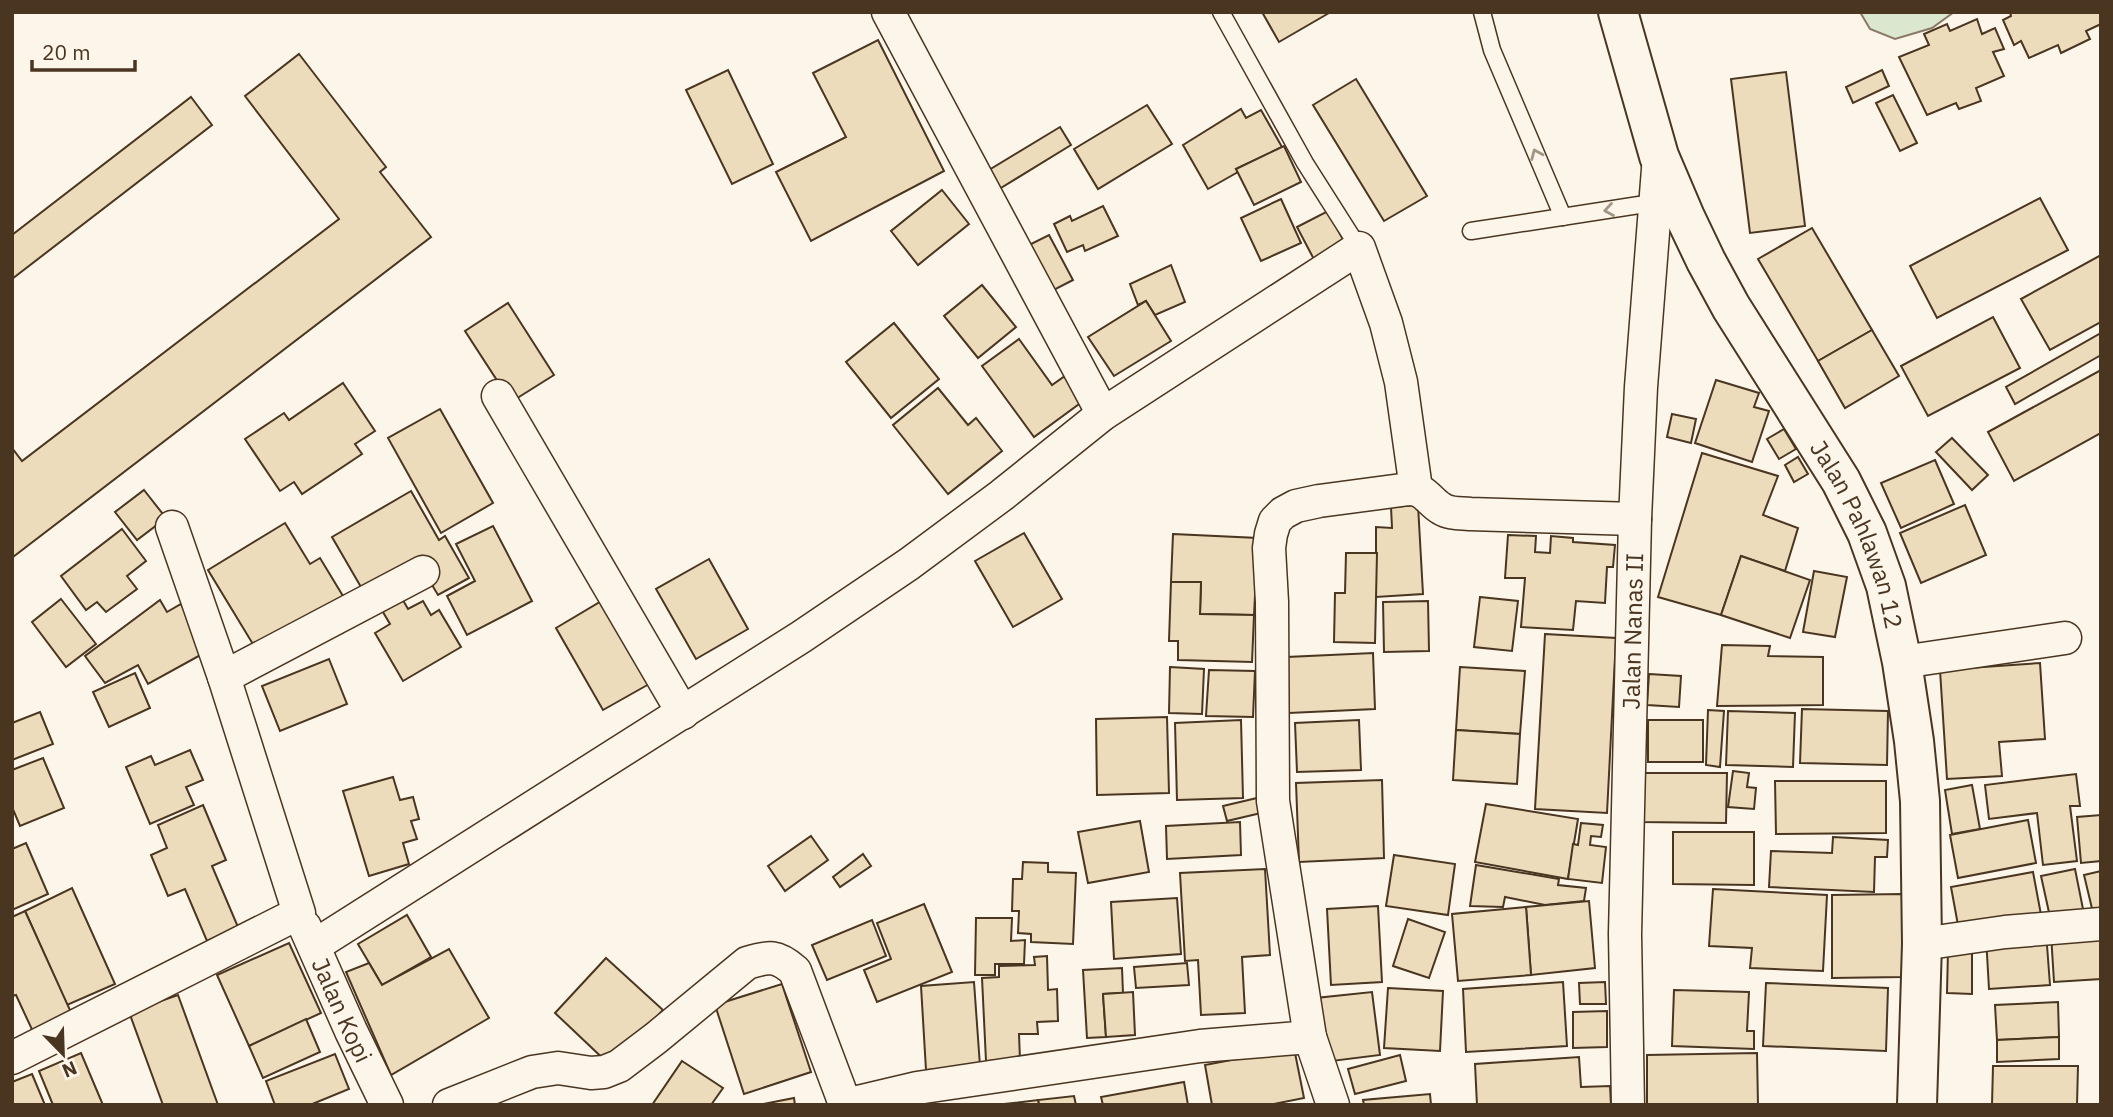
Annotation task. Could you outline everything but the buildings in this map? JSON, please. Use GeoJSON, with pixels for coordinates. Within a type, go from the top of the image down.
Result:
{"type":"FeatureCollection","features":[{"type":"Feature","properties":{"kind":"main road","name":"Jalan Pahlawan 12"},"geometry":{"type":"LineString","coordinates":[[1618,12],[1659,156],[1706,261],[1731,307],[1841,481],[1867,533],[1886,586],[1902,662],[1920,801],[1922,944],[1917,1105]]}},
{"type":"Feature","properties":{"kind":"street"},"geometry":{"type":"LineString","coordinates":[[888,12],[1103,414]]}},
{"type":"Feature","properties":{"kind":"street","name":"Jalan Nanas II"},"geometry":{"type":"LineString","coordinates":[[1628,1105],[1625,934],[1635,519],[1641,387],[1659,156]]}},
{"type":"Feature","properties":{"kind":"street"},"geometry":{"type":"LineString","coordinates":[[314,946],[683,713],[909,564],[1002,495],[1103,414],[1359,248],[1377,295],[1398,370],[1416,489]]}},
{"type":"Feature","properties":{"kind":"street"},"geometry":{"type":"LineString","coordinates":[[498,396],[683,713]]}},
{"type":"Feature","properties":{"kind":"street"},"geometry":{"type":"LineString","coordinates":[[1333,1105],[1310,1037],[1273,801],[1272,602],[1269,548],[1275,521],[1296,506],[1416,489],[1447,512],[1635,519]]}},
{"type":"Feature","properties":{"kind":"street","name":"Jalan Kopi"},"geometry":{"type":"LineString","coordinates":[[172,527],[224,677],[299,913],[387,1105]]}},
{"type":"Feature","properties":{"kind":"street"},"geometry":{"type":"LineString","coordinates":[[224,677],[423,572]]}},
{"type":"Feature","properties":{"kind":"street"},"geometry":{"type":"LineString","coordinates":[[1902,662],[2065,638]]}},
{"type":"Feature","properties":{"kind":"street"},"geometry":{"type":"LineString","coordinates":[[12,1058],[299,913]]}},
{"type":"Feature","properties":{"kind":"street"},"geometry":{"type":"LineString","coordinates":[[1922,944],[2005,932],[2101,924]]}},
{"type":"Feature","properties":{"kind":"street"},"geometry":{"type":"LineString","coordinates":[[449,1105],[532,1072],[558,1068],[592,1073],[619,1066],[747,963],[773,957],[795,971],[845,1105],[917,1088],[1200,1046],[1310,1037]]}},
{"type":"Feature","properties":{"kind":"lane"},"geometry":{"type":"LineString","coordinates":[[1220,12],[1305,163],[1359,248]]}},
{"type":"Feature","properties":{"kind":"lane"},"geometry":{"type":"LineString","coordinates":[[1482,12],[1492,50],[1563,218]]}},
{"type":"Feature","properties":{"kind":"lane"},"geometry":{"type":"LineString","coordinates":[[1471,231],[1656,204]]}},
{"type":"Feature","properties":{"kind":"green space"},"geometry":{"type":"Polygon","coordinates":[[[1860,12],[1954,12],[1932,28],[1895,39],[1870,29],[1860,12]]]}}]}
